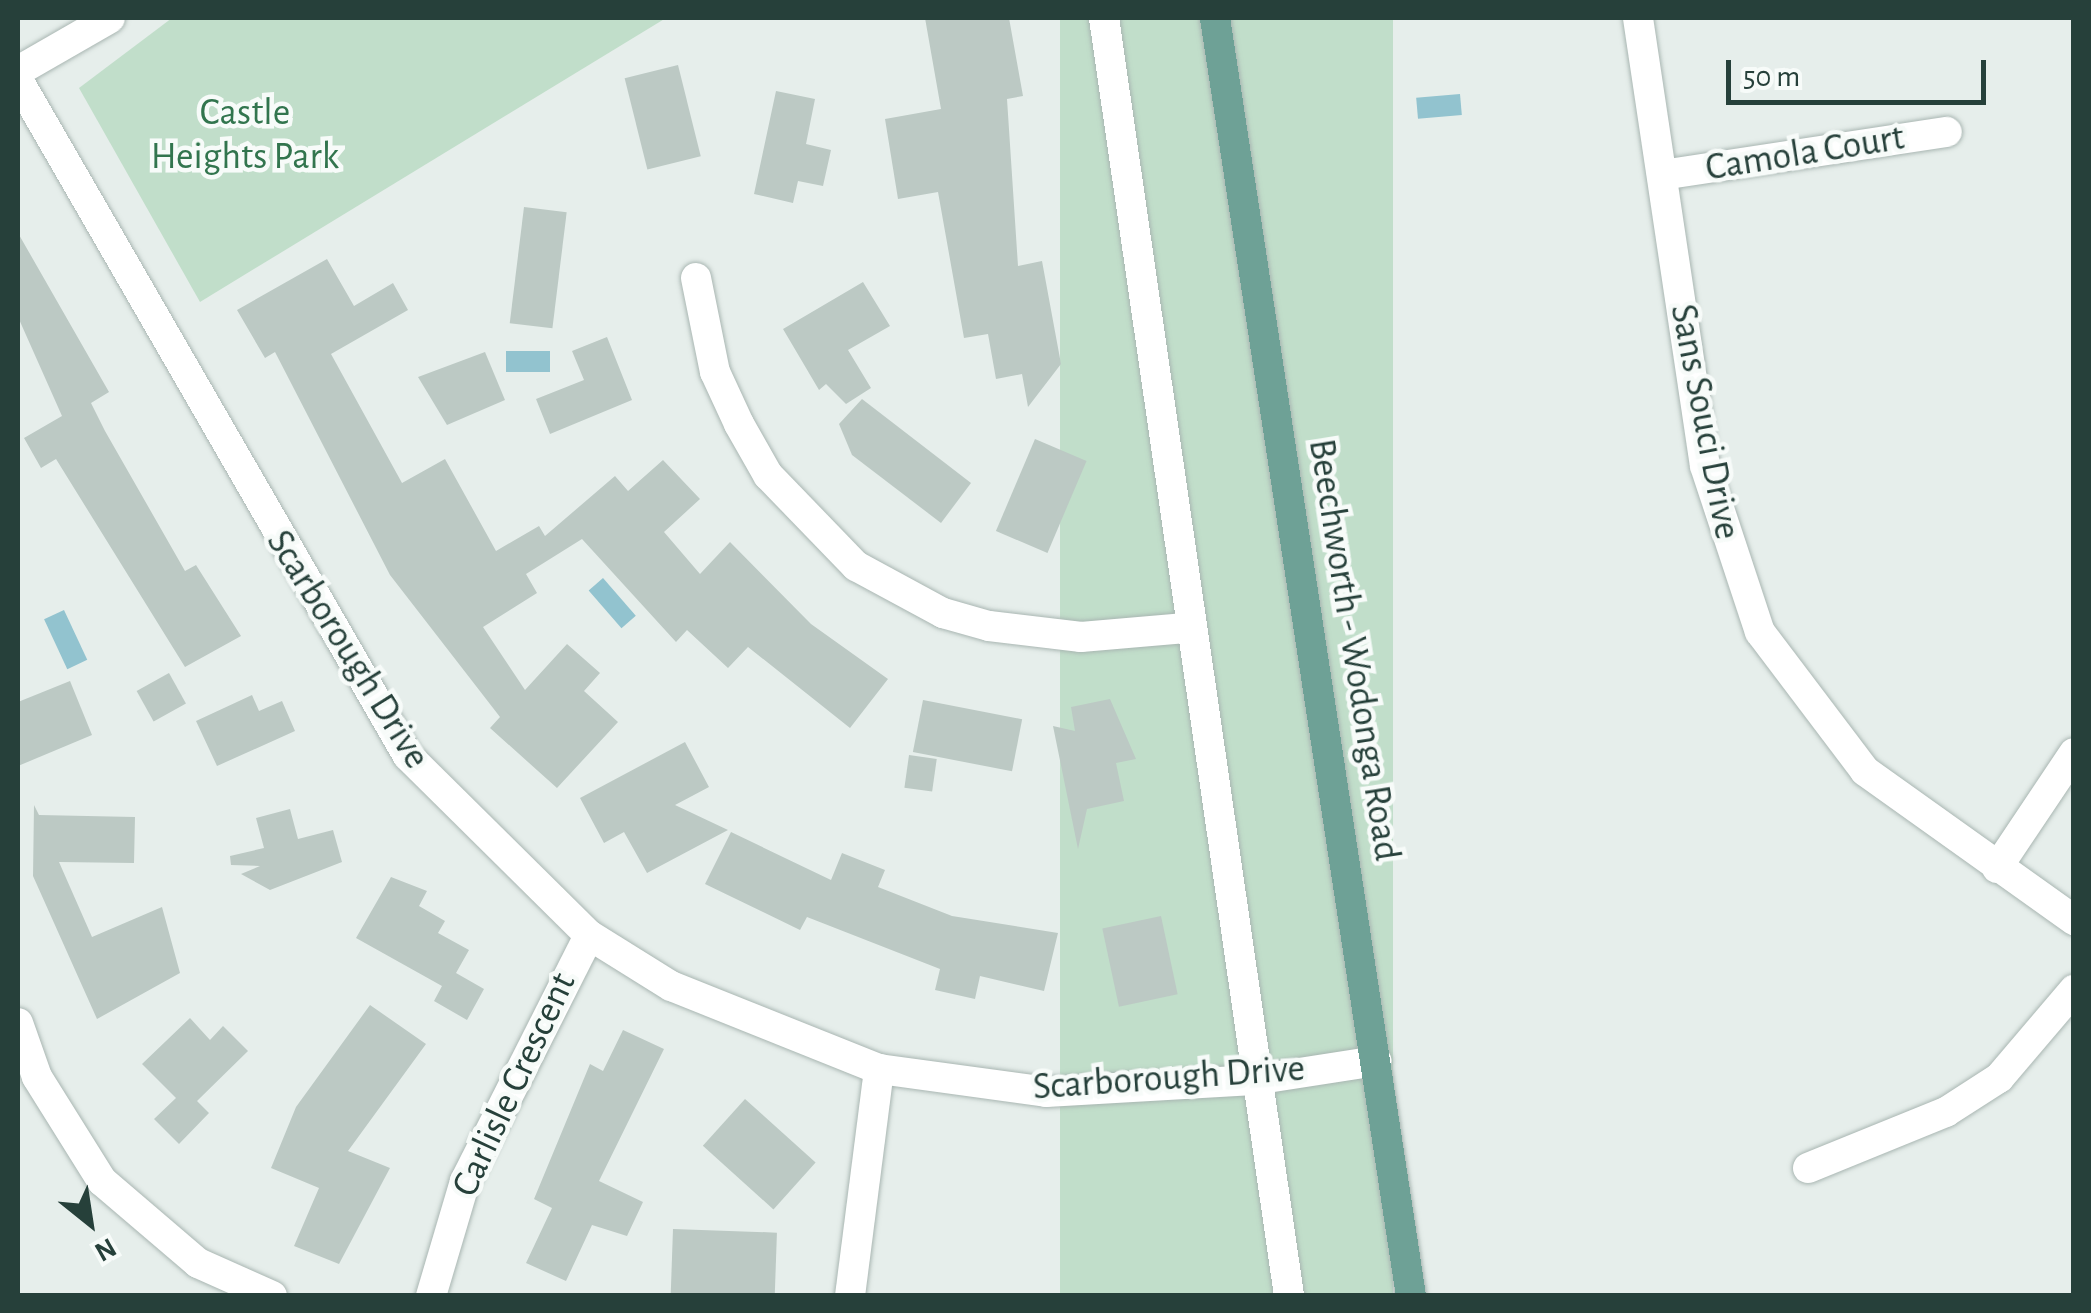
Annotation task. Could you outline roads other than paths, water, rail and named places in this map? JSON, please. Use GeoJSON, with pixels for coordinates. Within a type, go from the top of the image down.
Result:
{"type":"FeatureCollection","features":[{"type":"Feature","properties":{"kind":"main road","name":"Beechworth - Wodonga Road"},"geometry":{"type":"LineString","coordinates":[[1215,18],[1411,1296]]}},
{"type":"Feature","properties":{"kind":"street"},"geometry":{"type":"LineString","coordinates":[[18,71],[110,18]]}},
{"type":"Feature","properties":{"kind":"street"},"geometry":{"type":"LineString","coordinates":[[1104,18],[1186,628],[1289,1296]]}},
{"type":"Feature","properties":{"kind":"street","name":"Sans Souci Drive"},"geometry":{"type":"LineString","coordinates":[[1638,18],[1704,466],[1760,632],[1865,772],[2074,920]]}},
{"type":"Feature","properties":{"kind":"street","name":"Scarborough Drive"},"geometry":{"type":"LineString","coordinates":[[18,80],[408,756],[589,935],[688,994],[879,1069],[1046,1092],[1254,1080],[1376,1061]]}},
{"type":"Feature","properties":{"kind":"street","name":"Camola Court"},"geometry":{"type":"LineString","coordinates":[[1662,176],[1947,132]]}},
{"type":"Feature","properties":{"kind":"street"},"geometry":{"type":"LineString","coordinates":[[696,278],[715,372],[738,424],[768,476],[856,566],[944,613],[989,626],[1081,637],[1186,628]]}},
{"type":"Feature","properties":{"kind":"street"},"geometry":{"type":"LineString","coordinates":[[1997,868],[2074,753]]}},
{"type":"Feature","properties":{"kind":"street","name":"Carlisle Crescent"},"geometry":{"type":"LineString","coordinates":[[431,1296],[465,1180],[589,935]]}},
{"type":"Feature","properties":{"kind":"street"},"geometry":{"type":"LineString","coordinates":[[1808,1168],[1946,1112],[1999,1078],[2074,990]]}},
{"type":"Feature","properties":{"kind":"street"},"geometry":{"type":"LineString","coordinates":[[18,1023],[37,1077],[102,1182],[198,1263],[272,1296]]}},
{"type":"Feature","properties":{"kind":"street"},"geometry":{"type":"LineString","coordinates":[[850,1296],[879,1069]]}},
{"type":"Feature","properties":{"kind":"water"},"geometry":{"type":"Polygon","coordinates":[[[1460,94],[1462,115],[1418,119],[1416,98],[1460,94]]]}},
{"type":"Feature","properties":{"kind":"water"},"geometry":{"type":"Polygon","coordinates":[[[506,351],[550,351],[550,372],[506,372],[506,351]]]}},
{"type":"Feature","properties":{"kind":"water"},"geometry":{"type":"Polygon","coordinates":[[[603,578],[636,616],[621,628],[589,590],[603,578]]]}},
{"type":"Feature","properties":{"kind":"water"},"geometry":{"type":"Polygon","coordinates":[[[64,610],[87,660],[67,669],[44,619],[64,610]]]}},
{"type":"Feature","properties":{"kind":"park label","name":"Castle Heights Park"},"geometry":{"type":"Point","coordinates":[245,136]}}]}
